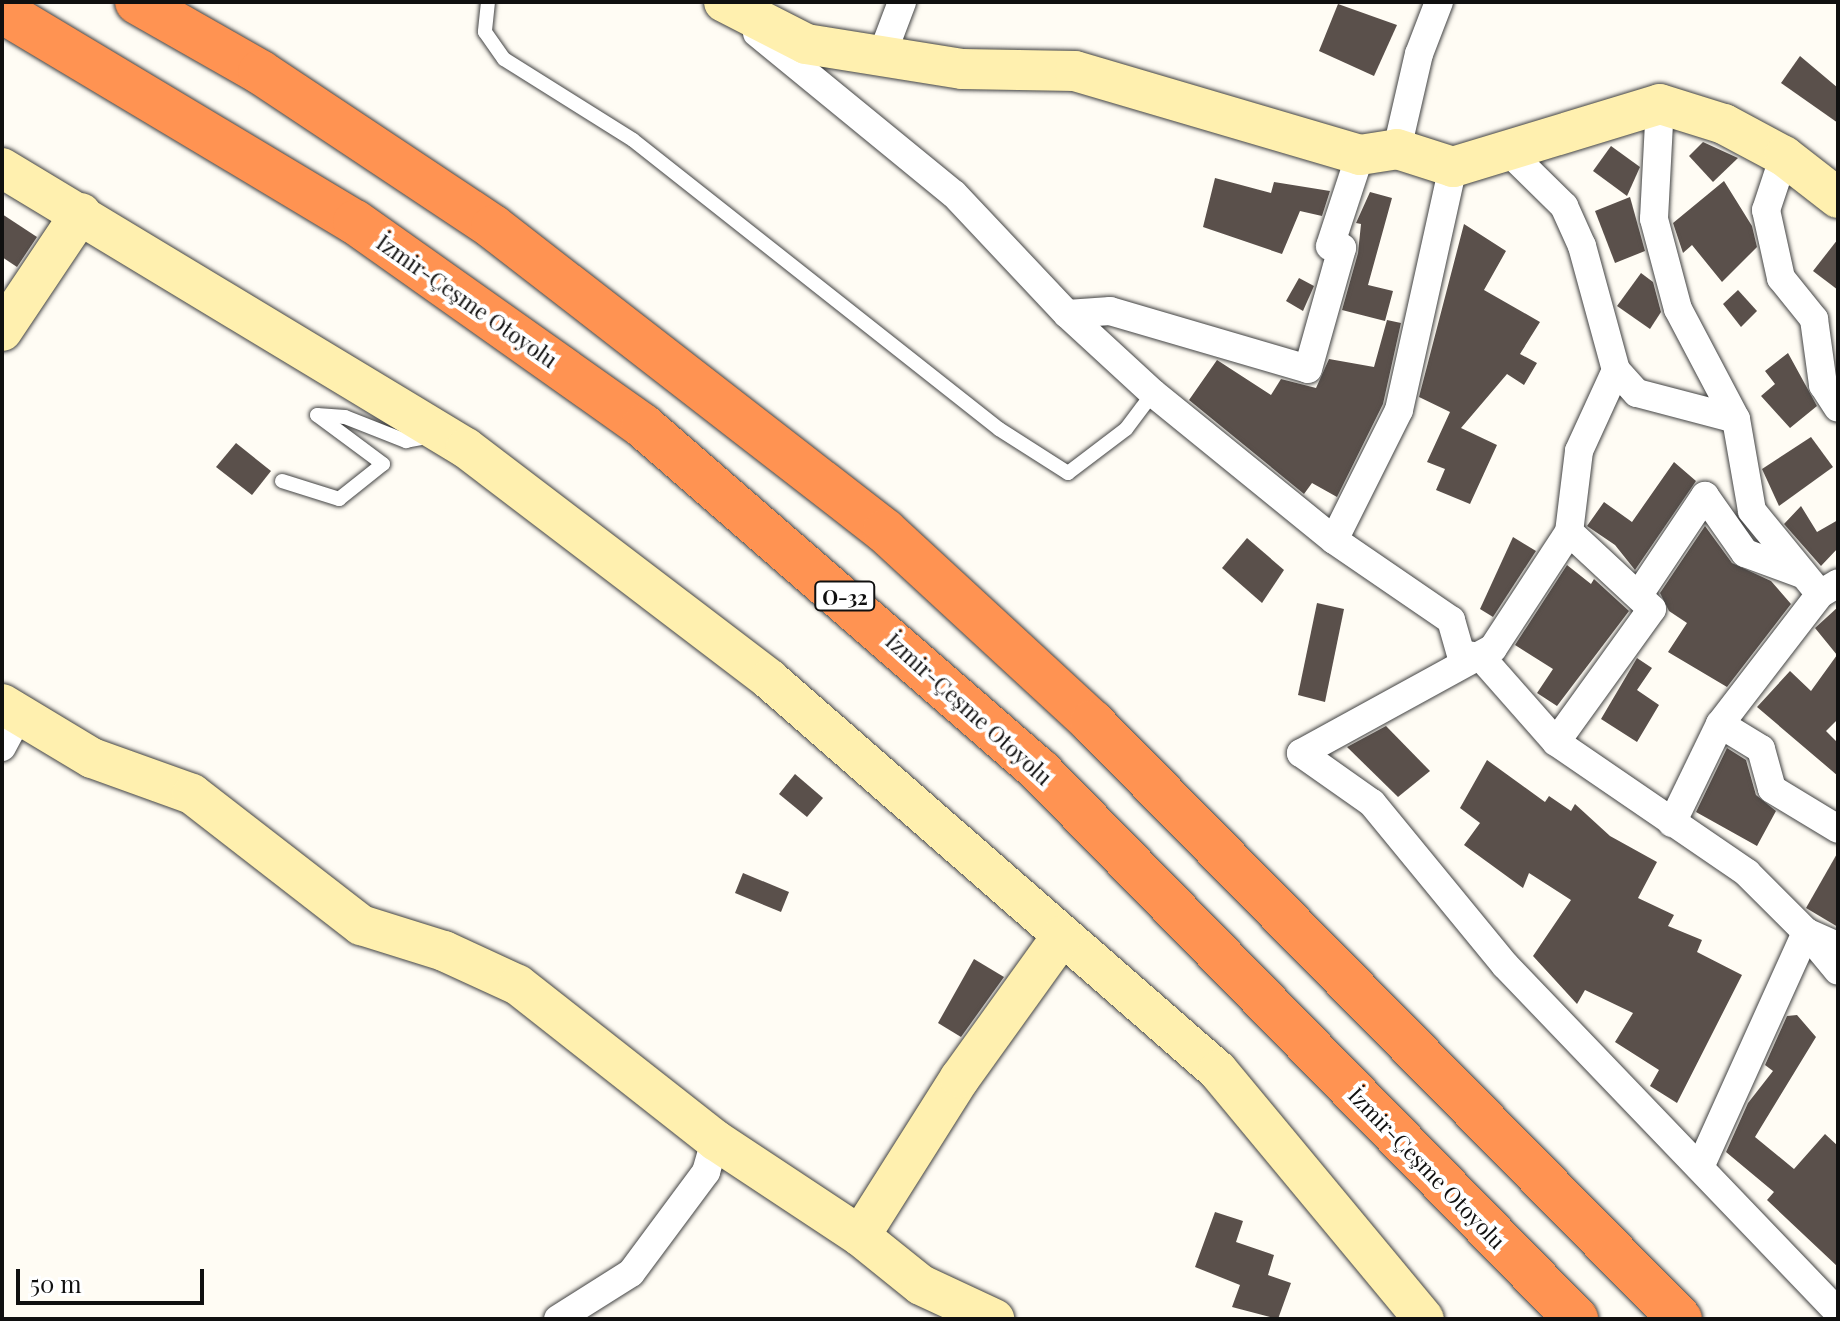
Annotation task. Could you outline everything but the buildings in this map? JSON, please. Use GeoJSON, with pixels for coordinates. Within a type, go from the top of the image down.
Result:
{"type":"FeatureCollection","features":[{"type":"Feature","properties":{"kind":"highway"},"geometry":{"type":"LineString","coordinates":[[137,2],[260,72],[493,227],[885,531],[1103,733],[1680,1319]]}},
{"type":"Feature","properties":{"kind":"highway","name":"İzmir-Çeşme Otoyolu"},"geometry":{"type":"LineString","coordinates":[[2,11],[355,222],[643,426],[1040,771],[1576,1319]]}},
{"type":"Feature","properties":{"kind":"street"},"geometry":{"type":"LineString","coordinates":[[722,2],[806,44],[962,69],[1075,71],[1378,152],[1453,167],[1510,153],[1660,104],[1724,124],[1784,156],[1838,198]]}},
{"type":"Feature","properties":{"kind":"street"},"geometry":{"type":"LineString","coordinates":[[722,2],[954,194],[1067,314],[1153,393],[1334,540],[1451,620],[1461,654],[1481,657],[1556,742],[1747,873],[1806,932],[1838,971]]}},
{"type":"Feature","properties":{"kind":"street"},"geometry":{"type":"LineString","coordinates":[[1067,314],[1110,311],[1308,369],[1342,248],[1330,246],[1378,152],[1439,2]]}},
{"type":"Feature","properties":{"kind":"street"},"geometry":{"type":"LineString","coordinates":[[882,55],[895,6]]}},
{"type":"Feature","properties":{"kind":"street"},"geometry":{"type":"LineString","coordinates":[[1660,104],[1654,219],[1678,309],[1736,419],[1752,511],[1820,584]]}},
{"type":"Feature","properties":{"kind":"street"},"geometry":{"type":"LineString","coordinates":[[1510,153],[1564,206],[1582,246],[1616,370],[1637,393],[1736,419]]}},
{"type":"Feature","properties":{"kind":"street"},"geometry":{"type":"LineString","coordinates":[[1784,156],[1766,210],[1781,278],[1814,319],[1823,385],[1838,408]]}},
{"type":"Feature","properties":{"kind":"street"},"geometry":{"type":"LineString","coordinates":[[1334,540],[1399,410],[1453,167]]}},
{"type":"Feature","properties":{"kind":"street"},"geometry":{"type":"LineString","coordinates":[[2,168],[444,434],[769,679],[1218,1071],[1424,1319]]}},
{"type":"Feature","properties":{"kind":"street"},"geometry":{"type":"LineString","coordinates":[[2,331],[81,213]]}},
{"type":"Feature","properties":{"kind":"street"},"geometry":{"type":"LineString","coordinates":[[1616,370],[1579,451],[1569,532],[1514,623],[1481,657],[1301,753],[1372,803],[1505,965],[1701,1165],[1838,1312]]}},
{"type":"Feature","properties":{"kind":"street"},"geometry":{"type":"LineString","coordinates":[[1640,593],[1705,496],[1745,468]]}},
{"type":"Feature","properties":{"kind":"street"},"geometry":{"type":"LineString","coordinates":[[1705,496],[1745,553],[1820,584]]}},
{"type":"Feature","properties":{"kind":"street"},"geometry":{"type":"LineString","coordinates":[[1556,742],[1652,609],[1640,593],[1569,532]]}},
{"type":"Feature","properties":{"kind":"street"},"geometry":{"type":"LineString","coordinates":[[1672,823],[1720,724],[1820,584]]}},
{"type":"Feature","properties":{"kind":"street"},"geometry":{"type":"LineString","coordinates":[[7,723],[192,794],[361,925],[444,951],[518,985],[710,1156],[755,1168],[860,1236],[921,1285],[994,1319]]}},
{"type":"Feature","properties":{"kind":"street"},"geometry":{"type":"LineString","coordinates":[[1720,724],[1761,749],[1772,789],[1838,829]]}},
{"type":"Feature","properties":{"kind":"street"},"geometry":{"type":"LineString","coordinates":[[1701,1165],[1806,932]]}},
{"type":"Feature","properties":{"kind":"street"},"geometry":{"type":"LineString","coordinates":[[1806,932],[1838,946]]}},
{"type":"Feature","properties":{"kind":"street"},"geometry":{"type":"LineString","coordinates":[[860,1236],[960,1078],[1062,936]]}},
{"type":"Feature","properties":{"kind":"street"},"geometry":{"type":"LineString","coordinates":[[558,1319],[631,1273],[710,1156]]}},
{"type":"Feature","properties":{"kind":"lane"},"geometry":{"type":"LineString","coordinates":[[488,2],[485,32],[504,59],[633,140],[999,429],[1068,473],[1126,429],[1153,393]]}},
{"type":"Feature","properties":{"kind":"lane"},"geometry":{"type":"LineString","coordinates":[[282,481],[339,499],[383,464],[317,415],[345,417],[406,441],[444,434]]}}]}
